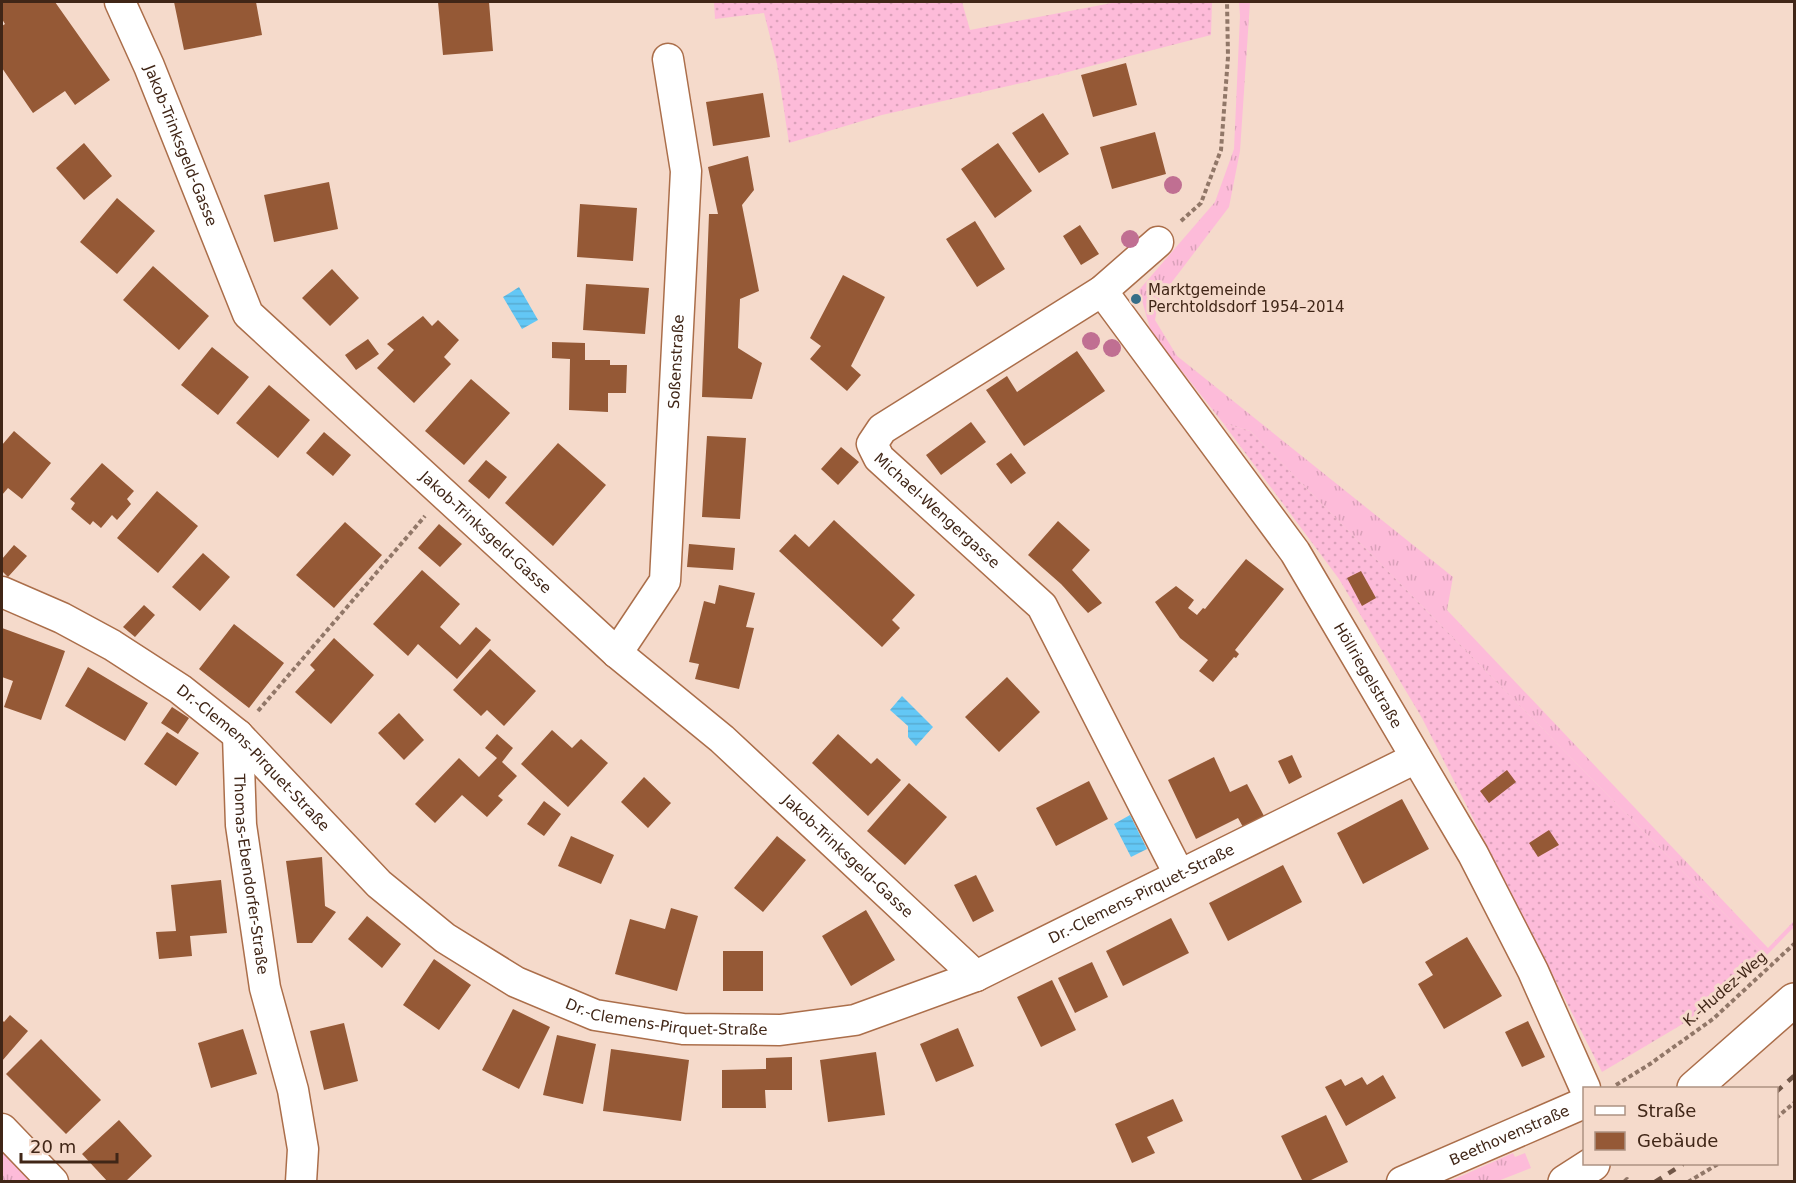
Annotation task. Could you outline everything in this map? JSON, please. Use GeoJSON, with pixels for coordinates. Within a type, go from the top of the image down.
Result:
{"type":"FeatureCollection","features":[{"type":"Feature","properties":{"kind":"main road"},"geometry":{"type":"LineString","coordinates":[[1696,1087],[1794,1000]]}},
{"type":"Feature","properties":{"kind":"main road"},"geometry":{"type":"LineString","coordinates":[[1565,1182],[1591,1165]]}},
{"type":"Feature","properties":{"kind":"street","name":"Jakob-Trinksgeld-Gasse"},"geometry":{"type":"LineString","coordinates":[[120,2],[149,66],[248,314],[617,653],[722,739],[976,976]]}},
{"type":"Feature","properties":{"kind":"street","name":"Soßenstraße"},"geometry":{"type":"LineString","coordinates":[[617,653],[665,581],[686,171],[668,58]]}},
{"type":"Feature","properties":{"kind":"street","name":"Michael-Wengergasse"},"geometry":{"type":"LineString","coordinates":[[1158,242],[1102,291],[882,429],[872,444],[879,458],[1042,606],[1179,874]]}},
{"type":"Feature","properties":{"kind":"street","name":"Höllriegelstraße"},"geometry":{"type":"LineString","coordinates":[[1102,291],[1295,552],[1478,863],[1533,971],[1584,1087]]}},
{"type":"Feature","properties":{"kind":"street","name":"Dr.-Clemens-Pirquet-Straße"},"geometry":{"type":"LineString","coordinates":[[2,592],[62,618],[112,645],[180,689],[238,735],[378,884],[445,938],[516,982],[595,1015],[683,1029],[780,1030],[855,1020],[976,976],[1416,758]]}},
{"type":"Feature","properties":{"kind":"street","name":"Thomas-Ebendorfer-Straße"},"geometry":{"type":"LineString","coordinates":[[238,735],[241,825],[264,988],[293,1090],[303,1149],[301,1182]]}},
{"type":"Feature","properties":{"kind":"street","name":"Beethovenstraße"},"geometry":{"type":"LineString","coordinates":[[1401,1182],[1583,1103]]}},
{"type":"Feature","properties":{"kind":"street"},"geometry":{"type":"LineString","coordinates":[[2,1129],[53,1182]]}},
{"type":"Feature","properties":{"kind":"path"},"geometry":{"type":"LineString","coordinates":[[1158,242],[1201,203],[1221,150],[1228,57],[1227,2]]}},
{"type":"Feature","properties":{"kind":"path"},"geometry":{"type":"LineString","coordinates":[[238,735],[445,493]]}},
{"type":"Feature","properties":{"kind":"path","name":"K.-Hudez-Weg"},"geometry":{"type":"LineString","coordinates":[[1613,1087],[1713,1019],[1794,944]]}},
{"type":"Feature","properties":{"kind":"path"},"geometry":{"type":"LineString","coordinates":[[1778,1116],[1794,1103]]}},
{"type":"Feature","properties":{"kind":"path"},"geometry":{"type":"LineString","coordinates":[[1688,1182],[1716,1165]]}},
{"type":"Feature","properties":{"kind":"green space"},"geometry":{"type":"Polygon","coordinates":[[[714,2],[962,2],[970,30],[1117,2],[1212,2],[1211,35],[1056,75],[882,115],[789,143],[777,64],[764,13],[715,19],[714,2]]]}},
{"type":"Feature","properties":{"kind":"green space"},"geometry":{"type":"Polygon","coordinates":[[[1239,2],[1250,2],[1240,151],[1229,207],[1159,299],[1155,320],[1177,356],[1453,577],[1447,610],[1768,948],[1794,921],[1794,927],[1766,956],[1250,431],[1223,423],[1151,332],[1139,290],[1215,202],[1234,149],[1239,2]]]}},
{"type":"Feature","properties":{"kind":"green space"},"geometry":{"type":"Polygon","coordinates":[[[1223,423],[1250,431],[1766,956],[1686,1022],[1602,1072],[1422,718],[1339,579],[1223,423]]]}},
{"type":"Feature","properties":{"kind":"green space"},"geometry":{"type":"Polygon","coordinates":[[[2,1150],[33,1181],[2,1181],[2,1150]]]}},
{"type":"Feature","properties":{"kind":"green space"},"geometry":{"type":"Polygon","coordinates":[[[1513,1153],[1515,1157],[1525,1153],[1531,1168],[1498,1181],[1450,1181],[1513,1153]]]}},
{"type":"Feature","properties":{"kind":"water"},"geometry":{"type":"Polygon","coordinates":[[[519,287],[538,320],[522,329],[503,297],[519,287]]]}},
{"type":"Feature","properties":{"kind":"water"},"geometry":{"type":"Polygon","coordinates":[[[902,696],[933,727],[916,746],[908,737],[908,726],[890,710],[902,696]]]}},
{"type":"Feature","properties":{"kind":"water"},"geometry":{"type":"Polygon","coordinates":[[[1130,815],[1147,849],[1131,857],[1114,824],[1130,815]]]}},
{"type":"Feature","properties":{"kind":"building"},"geometry":{"type":"Polygon","coordinates":[[[2,2],[55,2],[110,80],[75,105],[65,91],[33,113],[2,68],[2,26],[5,24],[2,19],[2,2]]]}},
{"type":"Feature","properties":{"kind":"building"},"geometry":{"type":"Polygon","coordinates":[[[174,2],[256,2],[262,35],[184,50],[174,2]]]}},
{"type":"Feature","properties":{"kind":"building"},"geometry":{"type":"Polygon","coordinates":[[[438,2],[489,2],[493,51],[443,55],[438,2]]]}},
{"type":"Feature","properties":{"kind":"building"},"geometry":{"type":"Polygon","coordinates":[[[1126,63],[1137,105],[1093,117],[1081,75],[1126,63]]]}},
{"type":"Feature","properties":{"kind":"building"},"geometry":{"type":"Polygon","coordinates":[[[763,93],[770,137],[713,146],[706,102],[763,93]]]}},
{"type":"Feature","properties":{"kind":"building"},"geometry":{"type":"Polygon","coordinates":[[[1043,113],[1069,154],[1039,173],[1012,133],[1043,113]]]}},
{"type":"Feature","properties":{"kind":"building"},"geometry":{"type":"Polygon","coordinates":[[[1155,132],[1166,174],[1112,189],[1100,147],[1155,132]]]}},
{"type":"Feature","properties":{"kind":"building"},"geometry":{"type":"Polygon","coordinates":[[[84,143],[112,176],[84,200],[56,168],[84,143]]]}},
{"type":"Feature","properties":{"kind":"building"},"geometry":{"type":"Polygon","coordinates":[[[998,143],[1032,191],[995,218],[961,169],[998,143]]]}},
{"type":"Feature","properties":{"kind":"building"},"geometry":{"type":"Polygon","coordinates":[[[748,156],[754,190],[742,205],[759,291],[740,299],[738,348],[762,363],[752,399],[702,397],[709,214],[718,214],[708,167],[748,156]]]}},
{"type":"Feature","properties":{"kind":"building"},"geometry":{"type":"Polygon","coordinates":[[[329,182],[338,229],[274,242],[264,195],[329,182]]]}},
{"type":"Feature","properties":{"kind":"building"},"geometry":{"type":"Polygon","coordinates":[[[117,198],[155,231],[117,274],[80,242],[117,198]]]}},
{"type":"Feature","properties":{"kind":"building"},"geometry":{"type":"Polygon","coordinates":[[[580,204],[637,208],[633,261],[577,257],[580,204]]]}},
{"type":"Feature","properties":{"kind":"building"},"geometry":{"type":"Polygon","coordinates":[[[975,221],[1005,269],[977,287],[946,239],[975,221]]]}},
{"type":"Feature","properties":{"kind":"building"},"geometry":{"type":"Polygon","coordinates":[[[1080,225],[1099,254],[1081,265],[1063,236],[1080,225]]]}},
{"type":"Feature","properties":{"kind":"building"},"geometry":{"type":"Polygon","coordinates":[[[153,266],[209,316],[179,350],[123,300],[153,266]]]}},
{"type":"Feature","properties":{"kind":"building"},"geometry":{"type":"Polygon","coordinates":[[[332,269],[359,298],[330,326],[302,298],[332,269]]]}},
{"type":"Feature","properties":{"kind":"building"},"geometry":{"type":"Polygon","coordinates":[[[843,275],[885,297],[851,366],[861,375],[847,391],[810,359],[821,346],[810,338],[843,275]]]}},
{"type":"Feature","properties":{"kind":"building"},"geometry":{"type":"Polygon","coordinates":[[[586,284],[649,288],[645,334],[583,330],[586,284]]]}},
{"type":"Feature","properties":{"kind":"building"},"geometry":{"type":"Polygon","coordinates":[[[423,316],[432,326],[438,320],[459,340],[444,357],[451,364],[414,403],[377,368],[394,350],[387,344],[423,316]]]}},
{"type":"Feature","properties":{"kind":"building"},"geometry":{"type":"Polygon","coordinates":[[[368,339],[379,354],[356,370],[345,355],[368,339]]]}},
{"type":"Feature","properties":{"kind":"building"},"geometry":{"type":"Polygon","coordinates":[[[552,342],[585,343],[585,360],[610,360],[610,365],[627,365],[626,393],[608,393],[608,412],[569,410],[570,359],[552,358],[552,342]]]}},
{"type":"Feature","properties":{"kind":"building"},"geometry":{"type":"Polygon","coordinates":[[[212,347],[249,377],[218,415],[181,385],[212,347]]]}},
{"type":"Feature","properties":{"kind":"building"},"geometry":{"type":"Polygon","coordinates":[[[1077,351],[1105,391],[1024,446],[986,390],[1007,376],[1017,392],[1077,351]]]}},
{"type":"Feature","properties":{"kind":"building"},"geometry":{"type":"Polygon","coordinates":[[[471,379],[510,413],[464,465],[425,431],[471,379]]]}},
{"type":"Feature","properties":{"kind":"building"},"geometry":{"type":"Polygon","coordinates":[[[269,385],[310,420],[278,458],[236,423],[269,385]]]}},
{"type":"Feature","properties":{"kind":"building"},"geometry":{"type":"Polygon","coordinates":[[[971,422],[986,442],[941,475],[926,455],[971,422]]]}},
{"type":"Feature","properties":{"kind":"building"},"geometry":{"type":"Polygon","coordinates":[[[14,431],[51,463],[22,499],[8,488],[2,495],[2,445],[14,431]]]}},
{"type":"Feature","properties":{"kind":"building"},"geometry":{"type":"Polygon","coordinates":[[[324,432],[351,455],[333,476],[306,453],[324,432]]]}},
{"type":"Feature","properties":{"kind":"building"},"geometry":{"type":"Polygon","coordinates":[[[707,436],[746,438],[740,519],[702,517],[707,436]]]}},
{"type":"Feature","properties":{"kind":"building"},"geometry":{"type":"Polygon","coordinates":[[[558,443],[606,485],[553,546],[505,503],[558,443]]]}},
{"type":"Feature","properties":{"kind":"building"},"geometry":{"type":"Polygon","coordinates":[[[841,447],[859,462],[838,485],[821,469],[841,447]]]}},
{"type":"Feature","properties":{"kind":"building"},"geometry":{"type":"Polygon","coordinates":[[[1011,453],[1026,473],[1011,484],[996,464],[1011,453]]]}},
{"type":"Feature","properties":{"kind":"building"},"geometry":{"type":"Polygon","coordinates":[[[486,460],[507,477],[489,499],[468,481],[486,460]]]}},
{"type":"Feature","properties":{"kind":"building"},"geometry":{"type":"Polygon","coordinates":[[[102,463],[134,491],[127,499],[131,504],[117,520],[112,515],[101,528],[93,521],[90,525],[71,509],[75,503],[70,499],[102,463]]]}},
{"type":"Feature","properties":{"kind":"building"},"geometry":{"type":"Polygon","coordinates":[[[157,491],[198,526],[158,573],[117,538],[157,491]]]}},
{"type":"Feature","properties":{"kind":"building"},"geometry":{"type":"Polygon","coordinates":[[[834,520],[915,595],[892,620],[900,628],[882,647],[779,551],[795,534],[809,547],[834,520]]]}},
{"type":"Feature","properties":{"kind":"building"},"geometry":{"type":"Polygon","coordinates":[[[1058,521],[1090,550],[1072,570],[1102,603],[1088,613],[1061,584],[1028,555],[1058,521]]]}},
{"type":"Feature","properties":{"kind":"building"},"geometry":{"type":"Polygon","coordinates":[[[345,522],[382,555],[334,608],[296,575],[345,522]]]}},
{"type":"Feature","properties":{"kind":"building"},"geometry":{"type":"Polygon","coordinates":[[[439,524],[462,544],[440,567],[418,548],[439,524]]]}},
{"type":"Feature","properties":{"kind":"building"},"geometry":{"type":"Polygon","coordinates":[[[689,544],[735,548],[733,570],[687,567],[689,544]]]}},
{"type":"Feature","properties":{"kind":"building"},"geometry":{"type":"Polygon","coordinates":[[[14,545],[27,556],[8,577],[2,571],[2,559],[14,545]]]}},
{"type":"Feature","properties":{"kind":"building"},"geometry":{"type":"Polygon","coordinates":[[[203,553],[230,577],[200,611],[172,587],[203,553]]]}},
{"type":"Feature","properties":{"kind":"building"},"geometry":{"type":"Polygon","coordinates":[[[1246,559],[1284,589],[1235,650],[1239,654],[1236,658],[1234,657],[1213,682],[1199,671],[1208,660],[1180,638],[1155,602],[1176,586],[1194,600],[1188,608],[1197,615],[1203,608],[1205,609],[1246,559]]]}},
{"type":"Feature","properties":{"kind":"building"},"geometry":{"type":"Polygon","coordinates":[[[422,570],[460,604],[440,627],[460,645],[476,627],[491,640],[457,679],[418,644],[408,656],[373,624],[422,570]]]}},
{"type":"Feature","properties":{"kind":"building"},"geometry":{"type":"Polygon","coordinates":[[[1361,571],[1376,598],[1362,606],[1347,578],[1361,571]]]}},
{"type":"Feature","properties":{"kind":"building"},"geometry":{"type":"Polygon","coordinates":[[[719,585],[755,593],[746,627],[754,628],[739,689],[695,679],[699,664],[689,662],[704,601],[715,604],[719,585]]]}},
{"type":"Feature","properties":{"kind":"building"},"geometry":{"type":"Polygon","coordinates":[[[144,605],[155,615],[135,637],[123,627],[144,605]]]}},
{"type":"Feature","properties":{"kind":"building"},"geometry":{"type":"Polygon","coordinates":[[[234,624],[284,663],[249,708],[199,669],[234,624]]]}},
{"type":"Feature","properties":{"kind":"building"},"geometry":{"type":"Polygon","coordinates":[[[2,628],[65,651],[41,720],[4,707],[13,681],[2,677],[2,628]]]}},
{"type":"Feature","properties":{"kind":"building"},"geometry":{"type":"Polygon","coordinates":[[[334,638],[374,675],[331,724],[295,692],[315,670],[310,665],[334,638]]]}},
{"type":"Feature","properties":{"kind":"building"},"geometry":{"type":"Polygon","coordinates":[[[490,649],[536,691],[504,726],[487,710],[481,716],[453,690],[490,649]]]}},
{"type":"Feature","properties":{"kind":"building"},"geometry":{"type":"Polygon","coordinates":[[[88,667],[148,703],[125,741],[65,706],[88,667]]]}},
{"type":"Feature","properties":{"kind":"building"},"geometry":{"type":"Polygon","coordinates":[[[1007,677],[1040,712],[999,752],[965,717],[1007,677]]]}},
{"type":"Feature","properties":{"kind":"building"},"geometry":{"type":"Polygon","coordinates":[[[172,707],[189,718],[178,734],[161,723],[172,707]]]}},
{"type":"Feature","properties":{"kind":"building"},"geometry":{"type":"Polygon","coordinates":[[[399,713],[424,740],[404,760],[378,733],[399,713]]]}},
{"type":"Feature","properties":{"kind":"building"},"geometry":{"type":"Polygon","coordinates":[[[552,730],[572,748],[581,739],[608,763],[568,807],[521,764],[552,730]]]}},
{"type":"Feature","properties":{"kind":"building"},"geometry":{"type":"Polygon","coordinates":[[[167,732],[199,753],[176,786],[144,764],[167,732]]]}},
{"type":"Feature","properties":{"kind":"building"},"geometry":{"type":"Polygon","coordinates":[[[497,734],[513,748],[502,762],[517,776],[498,796],[503,800],[487,817],[462,795],[435,823],[415,804],[459,758],[479,777],[497,758],[485,748],[497,734]]]}},
{"type":"Feature","properties":{"kind":"building"},"geometry":{"type":"Polygon","coordinates":[[[838,734],[871,764],[877,758],[901,780],[868,816],[812,763],[838,734]]]}},
{"type":"Feature","properties":{"kind":"building"},"geometry":{"type":"Polygon","coordinates":[[[1292,755],[1302,777],[1289,784],[1278,761],[1292,755]]]}},
{"type":"Feature","properties":{"kind":"building"},"geometry":{"type":"Polygon","coordinates":[[[1214,757],[1230,792],[1247,784],[1264,816],[1243,827],[1238,818],[1196,839],[1168,780],[1214,757]]]}},
{"type":"Feature","properties":{"kind":"building"},"geometry":{"type":"Polygon","coordinates":[[[1507,770],[1516,782],[1489,803],[1480,791],[1507,770]]]}},
{"type":"Feature","properties":{"kind":"building"},"geometry":{"type":"Polygon","coordinates":[[[644,777],[671,803],[648,828],[621,802],[644,777]]]}},
{"type":"Feature","properties":{"kind":"building"},"geometry":{"type":"Polygon","coordinates":[[[1089,781],[1108,819],[1056,846],[1036,808],[1089,781]]]}},
{"type":"Feature","properties":{"kind":"building"},"geometry":{"type":"Polygon","coordinates":[[[909,783],[947,817],[905,865],[867,831],[909,783]]]}},
{"type":"Feature","properties":{"kind":"building"},"geometry":{"type":"Polygon","coordinates":[[[1402,799],[1429,849],[1363,884],[1337,833],[1402,799]]]}},
{"type":"Feature","properties":{"kind":"building"},"geometry":{"type":"Polygon","coordinates":[[[544,801],[561,814],[544,836],[527,824],[544,801]]]}},
{"type":"Feature","properties":{"kind":"building"},"geometry":{"type":"Polygon","coordinates":[[[1549,830],[1559,845],[1538,857],[1529,843],[1549,830]]]}},
{"type":"Feature","properties":{"kind":"building"},"geometry":{"type":"Polygon","coordinates":[[[571,836],[614,855],[601,884],[558,866],[571,836]]]}},
{"type":"Feature","properties":{"kind":"building"},"geometry":{"type":"Polygon","coordinates":[[[777,836],[806,860],[763,912],[734,888],[777,836]]]}},
{"type":"Feature","properties":{"kind":"building"},"geometry":{"type":"Polygon","coordinates":[[[322,857],[325,906],[336,912],[312,943],[297,943],[286,861],[322,857]]]}},
{"type":"Feature","properties":{"kind":"building"},"geometry":{"type":"Polygon","coordinates":[[[1283,865],[1302,902],[1228,941],[1209,903],[1283,865]]]}},
{"type":"Feature","properties":{"kind":"building"},"geometry":{"type":"Polygon","coordinates":[[[976,875],[994,911],[973,922],[954,885],[976,875]]]}},
{"type":"Feature","properties":{"kind":"building"},"geometry":{"type":"Polygon","coordinates":[[[221,880],[227,933],[190,936],[192,956],[159,959],[156,932],[176,931],[171,885],[221,880]]]}},
{"type":"Feature","properties":{"kind":"building"},"geometry":{"type":"Polygon","coordinates":[[[671,908],[698,916],[677,991],[615,974],[630,919],[665,929],[671,908]]]}},
{"type":"Feature","properties":{"kind":"building"},"geometry":{"type":"Polygon","coordinates":[[[866,910],[895,960],[851,986],[822,936],[866,910]]]}},
{"type":"Feature","properties":{"kind":"building"},"geometry":{"type":"Polygon","coordinates":[[[367,916],[401,944],[382,968],[348,939],[367,916]]]}},
{"type":"Feature","properties":{"kind":"building"},"geometry":{"type":"Polygon","coordinates":[[[1171,918],[1189,953],[1123,986],[1106,951],[1171,918]]]}},
{"type":"Feature","properties":{"kind":"building"},"geometry":{"type":"Polygon","coordinates":[[[1467,937],[1502,996],[1444,1029],[1418,984],[1433,975],[1425,962],[1467,937]]]}},
{"type":"Feature","properties":{"kind":"building"},"geometry":{"type":"Polygon","coordinates":[[[723,951],[763,951],[763,991],[723,991],[723,951]]]}},
{"type":"Feature","properties":{"kind":"building"},"geometry":{"type":"Polygon","coordinates":[[[434,959],[471,985],[439,1030],[403,1005],[434,959]]]}},
{"type":"Feature","properties":{"kind":"building"},"geometry":{"type":"Polygon","coordinates":[[[1092,962],[1108,997],[1075,1013],[1058,978],[1092,962]]]}},
{"type":"Feature","properties":{"kind":"building"},"geometry":{"type":"Polygon","coordinates":[[[1052,980],[1076,1030],[1041,1047],[1017,997],[1052,980]]]}},
{"type":"Feature","properties":{"kind":"building"},"geometry":{"type":"Polygon","coordinates":[[[513,1009],[550,1027],[519,1089],[482,1070],[513,1009]]]}},
{"type":"Feature","properties":{"kind":"building"},"geometry":{"type":"Polygon","coordinates":[[[10,1015],[28,1031],[2,1061],[2,1020],[4,1022],[10,1015]]]}},
{"type":"Feature","properties":{"kind":"building"},"geometry":{"type":"Polygon","coordinates":[[[1528,1021],[1545,1057],[1522,1067],[1505,1032],[1528,1021]]]}},
{"type":"Feature","properties":{"kind":"building"},"geometry":{"type":"Polygon","coordinates":[[[344,1023],[358,1081],[324,1090],[310,1031],[344,1023]]]}},
{"type":"Feature","properties":{"kind":"building"},"geometry":{"type":"Polygon","coordinates":[[[958,1028],[974,1066],[936,1082],[920,1044],[958,1028]]]}},
{"type":"Feature","properties":{"kind":"building"},"geometry":{"type":"Polygon","coordinates":[[[243,1029],[257,1074],[211,1088],[198,1043],[243,1029]]]}},
{"type":"Feature","properties":{"kind":"building"},"geometry":{"type":"Polygon","coordinates":[[[557,1035],[596,1044],[583,1104],[543,1095],[557,1035]]]}},
{"type":"Feature","properties":{"kind":"building"},"geometry":{"type":"Polygon","coordinates":[[[41,1039],[101,1100],[66,1134],[6,1074],[41,1039]]]}},
{"type":"Feature","properties":{"kind":"building"},"geometry":{"type":"Polygon","coordinates":[[[611,1049],[689,1060],[681,1121],[603,1111],[611,1049]]]}},
{"type":"Feature","properties":{"kind":"building"},"geometry":{"type":"Polygon","coordinates":[[[876,1052],[885,1115],[828,1122],[820,1060],[876,1052]]]}},
{"type":"Feature","properties":{"kind":"building"},"geometry":{"type":"Polygon","coordinates":[[[792,1057],[792,1090],[765,1090],[766,1108],[722,1108],[722,1070],[766,1069],[766,1058],[792,1057]]]}},
{"type":"Feature","properties":{"kind":"building"},"geometry":{"type":"Polygon","coordinates":[[[1383,1075],[1396,1098],[1346,1126],[1325,1087],[1341,1079],[1345,1086],[1362,1077],[1367,1085],[1383,1075]]]}},
{"type":"Feature","properties":{"kind":"building"},"geometry":{"type":"Polygon","coordinates":[[[1173,1099],[1183,1121],[1147,1137],[1155,1153],[1132,1163],[1115,1124],[1173,1099]]]}},
{"type":"Feature","properties":{"kind":"building"},"geometry":{"type":"Polygon","coordinates":[[[1326,1115],[1348,1162],[1303,1182],[1281,1136],[1326,1115]]]}},
{"type":"Feature","properties":{"kind":"building"},"geometry":{"type":"Polygon","coordinates":[[[119,1120],[152,1156],[125,1182],[108,1182],[82,1154],[119,1120]]]}},
{"type":"Feature","properties":{"kind":"railway"},"geometry":{"type":"LineString","coordinates":[[1778,1090],[1794,1076]]}},
{"type":"Feature","properties":{"kind":"railway"},"geometry":{"type":"LineString","coordinates":[[1655,1182],[1681,1165]]}},
{"type":"Feature","properties":{"kind":"place","name":"Marktgemeinde Perchtoldsdorf 1954–2014"},"geometry":{"type":"Point","coordinates":[1136,299]}}]}
